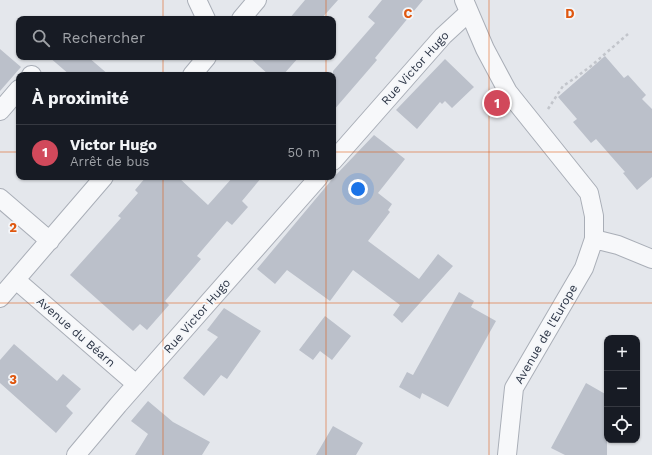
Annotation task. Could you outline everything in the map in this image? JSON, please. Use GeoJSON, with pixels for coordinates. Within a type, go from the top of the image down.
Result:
{"type":"FeatureCollection","features":[{"type":"Feature","properties":{"kind":"street"},"geometry":{"type":"LineString","coordinates":[[197,0],[205,16]]}},
{"type":"Feature","properties":{"kind":"street"},"geometry":{"type":"LineString","coordinates":[[244,16],[257,0]]}},
{"type":"Feature","properties":{"kind":"street","name":"Avenue de l'Europe"},"geometry":{"type":"LineString","coordinates":[[466,7],[485,49],[508,92],[589,193],[594,216],[594,240],[584,268],[514,388],[507,455]]}},
{"type":"Feature","properties":{"kind":"street","name":"Rue Victor Hugo"},"geometry":{"type":"LineString","coordinates":[[336,158],[443,36],[466,7]]}},
{"type":"Feature","properties":{"kind":"street"},"geometry":{"type":"LineString","coordinates":[[194,72],[204,60]]}},
{"type":"Feature","properties":{"kind":"street"},"geometry":{"type":"LineString","coordinates":[[0,111],[16,92]]}},
{"type":"Feature","properties":{"kind":"street"},"geometry":{"type":"LineString","coordinates":[[0,298],[101,180]]}},
{"type":"Feature","properties":{"kind":"street","name":"Rue Victor Hugo"},"geometry":{"type":"LineString","coordinates":[[76,455],[136,384],[316,180]]}},
{"type":"Feature","properties":{"kind":"street"},"geometry":{"type":"LineString","coordinates":[[0,198],[50,241]]}},
{"type":"Feature","properties":{"kind":"street"},"geometry":{"type":"LineString","coordinates":[[594,240],[618,246],[652,259]]}},
{"type":"Feature","properties":{"kind":"street","name":"Avenue du Béarn"},"geometry":{"type":"LineString","coordinates":[[16,280],[136,384]]}},
{"type":"Feature","properties":{"kind":"path"},"geometry":{"type":"LineString","coordinates":[[538,130],[551,103],[562,86],[591,66],[628,34]]}},
{"type":"Feature","properties":{"kind":"building"},"geometry":{"type":"Polygon","coordinates":[[[305,0],[338,0],[324,16],[292,16],[305,0]]]}},
{"type":"Feature","properties":{"kind":"building"},"geometry":{"type":"Polygon","coordinates":[[[382,0],[423,0],[375,58],[377,60],[336,108],[336,72],[333,71],[375,23],[368,17],[382,0]]]}},
{"type":"Feature","properties":{"kind":"building"},"geometry":{"type":"Polygon","coordinates":[[[0,49],[21,67],[0,91],[0,49]]]}},
{"type":"Feature","properties":{"kind":"building"},"geometry":{"type":"Polygon","coordinates":[[[605,56],[624,78],[628,75],[646,95],[642,99],[652,109],[652,177],[637,190],[623,173],[625,172],[596,139],[591,143],[573,122],[577,119],[558,97],[605,56]]]}},
{"type":"Feature","properties":{"kind":"building"},"geometry":{"type":"Polygon","coordinates":[[[445,59],[474,87],[452,108],[445,101],[442,104],[440,102],[417,129],[396,110],[445,59]]]}},
{"type":"Feature","properties":{"kind":"building"},"geometry":{"type":"Polygon","coordinates":[[[52,60],[92,60],[106,72],[66,72],[52,60]]]}},
{"type":"Feature","properties":{"kind":"building"},"geometry":{"type":"Polygon","coordinates":[[[252,60],[296,60],[286,72],[266,72],[252,60]]]}},
{"type":"Feature","properties":{"kind":"building"},"geometry":{"type":"Polygon","coordinates":[[[374,135],[405,159],[378,193],[392,204],[388,210],[390,212],[368,241],[419,279],[438,254],[453,266],[402,323],[393,315],[400,305],[353,270],[330,301],[287,270],[275,284],[257,269],[331,180],[336,180],[336,175],[374,135]]]}},
{"type":"Feature","properties":{"kind":"building"},"geometry":{"type":"Polygon","coordinates":[[[143,180],[181,180],[208,205],[230,180],[260,180],[242,201],[248,207],[232,225],[227,221],[197,256],[201,259],[165,301],[169,305],[147,330],[140,324],[133,331],[70,275],[121,218],[118,216],[138,193],[135,190],[143,180]]]}},
{"type":"Feature","properties":{"kind":"building"},"geometry":{"type":"Polygon","coordinates":[[[459,292],[474,301],[471,307],[496,321],[448,407],[422,393],[420,399],[399,387],[407,372],[413,375],[459,292]]]}},
{"type":"Feature","properties":{"kind":"building"},"geometry":{"type":"Polygon","coordinates":[[[224,308],[261,331],[227,379],[221,375],[204,396],[183,378],[218,337],[207,330],[224,308]]]}},
{"type":"Feature","properties":{"kind":"building"},"geometry":{"type":"Polygon","coordinates":[[[325,316],[351,336],[332,360],[320,351],[313,360],[299,350],[325,316]]]}},
{"type":"Feature","properties":{"kind":"building"},"geometry":{"type":"Polygon","coordinates":[[[14,344],[57,381],[63,374],[81,389],[66,406],[73,413],[56,433],[0,383],[0,360],[14,344]]]}},
{"type":"Feature","properties":{"kind":"building"},"geometry":{"type":"Polygon","coordinates":[[[586,383],[604,393],[604,443],[607,443],[607,455],[565,455],[551,448],[586,383]]]}},
{"type":"Feature","properties":{"kind":"building"},"geometry":{"type":"Polygon","coordinates":[[[148,401],[173,422],[210,442],[202,455],[135,455],[148,434],[131,421],[148,401]]]}},
{"type":"Feature","properties":{"kind":"building"},"geometry":{"type":"Polygon","coordinates":[[[333,426],[363,443],[356,455],[316,455],[333,426]]]}},
{"type":"Feature","properties":{"kind":"place","name":"Victor Hugo"},"geometry":{"type":"Point","coordinates":[497,103]}}]}
